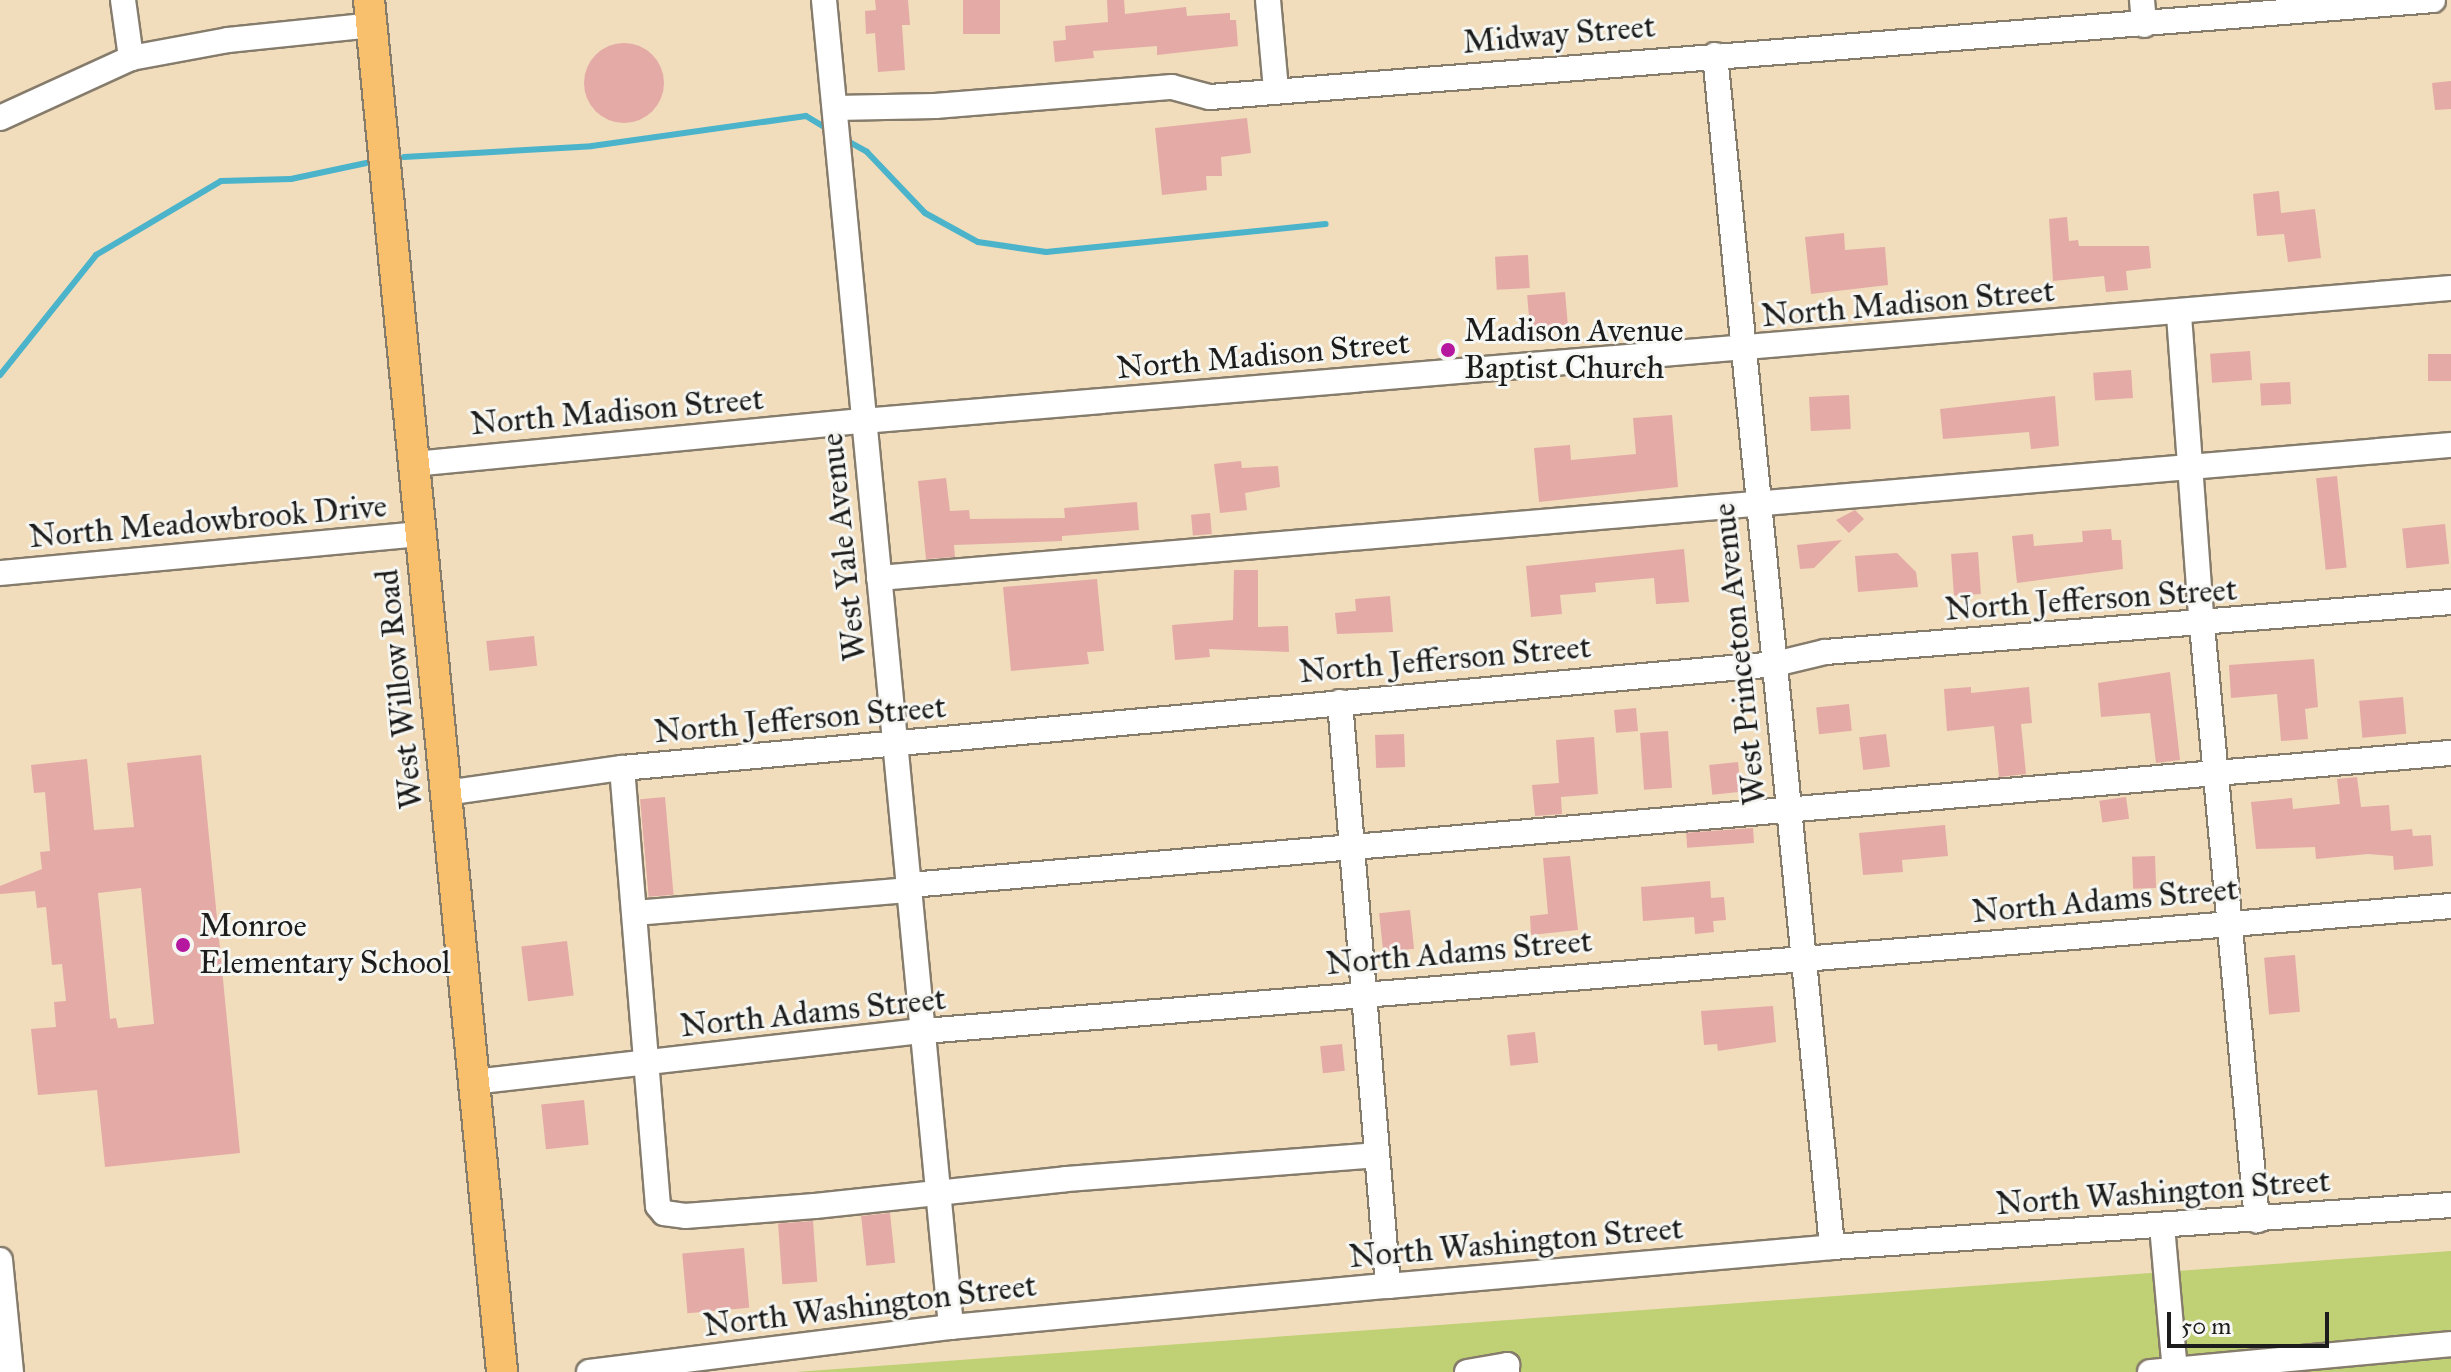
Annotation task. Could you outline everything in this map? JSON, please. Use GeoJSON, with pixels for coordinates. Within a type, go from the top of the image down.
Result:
{"type":"FeatureCollection","features":[{"type":"Feature","properties":{"kind":"main road","name":"West Willow Road"},"geometry":{"type":"LineString","coordinates":[[371,12],[502,1372]]}},
{"type":"Feature","properties":{"kind":"street"},"geometry":{"type":"LineString","coordinates":[[123,0],[131,58]]}},
{"type":"Feature","properties":{"kind":"street","name":"West Yale Avenue"},"geometry":{"type":"LineString","coordinates":[[824,0],[951,1327]]}},
{"type":"Feature","properties":{"kind":"street"},"geometry":{"type":"LineString","coordinates":[[1268,0],[1276,90]]}},
{"type":"Feature","properties":{"kind":"street"},"geometry":{"type":"LineString","coordinates":[[2142,0],[2144,25]]}},
{"type":"Feature","properties":{"kind":"street","name":"Midway Street"},"geometry":{"type":"LineString","coordinates":[[835,108],[935,106],[1172,87],[1210,97],[2433,0]]}},
{"type":"Feature","properties":{"kind":"street"},"geometry":{"type":"LineString","coordinates":[[0,118],[131,58],[371,12]]}},
{"type":"Feature","properties":{"kind":"street","name":"West Princeton Avenue"},"geometry":{"type":"LineString","coordinates":[[1715,55],[1801,959],[1832,1247]]}},
{"type":"Feature","properties":{"kind":"street","name":"North Madison Street"},"geometry":{"type":"LineString","coordinates":[[414,464],[863,421],[2179,315],[2451,288]]}},
{"type":"Feature","properties":{"kind":"street"},"geometry":{"type":"LineString","coordinates":[[2179,315],[2202,625],[2232,922],[2257,1220]]}},
{"type":"Feature","properties":{"kind":"street"},"geometry":{"type":"LineString","coordinates":[[879,578],[2451,445]]}},
{"type":"Feature","properties":{"kind":"street","name":"North Meadowbrook Drive"},"geometry":{"type":"LineString","coordinates":[[0,573],[421,534]]}},
{"type":"Feature","properties":{"kind":"street","name":"North Jefferson Street"},"geometry":{"type":"LineString","coordinates":[[446,793],[622,768],[1775,664],[1825,652],[2202,625],[2451,602]]}},
{"type":"Feature","properties":{"kind":"street"},"geometry":{"type":"LineString","coordinates":[[1340,702],[1360,993],[1388,1286]]}},
{"type":"Feature","properties":{"kind":"street"},"geometry":{"type":"LineString","coordinates":[[635,913],[1349,847],[2451,753]]}},
{"type":"Feature","properties":{"kind":"street"},"geometry":{"type":"LineString","coordinates":[[622,768],[658,1206],[664,1213],[714,1214],[939,1191],[1376,1155]]}},
{"type":"Feature","properties":{"kind":"street","name":"North Adams Street"},"geometry":{"type":"LineString","coordinates":[[473,1082],[924,1031],[2451,906]]}},
{"type":"Feature","properties":{"kind":"street","name":"North Washington Street"},"geometry":{"type":"LineString","coordinates":[[589,1372],[951,1327],[1388,1286],[1832,1247],[2451,1205]]}},
{"type":"Feature","properties":{"kind":"street"},"geometry":{"type":"LineString","coordinates":[[2162,1226],[2175,1371]]}},
{"type":"Feature","properties":{"kind":"street"},"geometry":{"type":"LineString","coordinates":[[0,1260],[11,1372]]}},
{"type":"Feature","properties":{"kind":"street"},"geometry":{"type":"LineString","coordinates":[[2150,1372],[2451,1344]]}},
{"type":"Feature","properties":{"kind":"street"},"geometry":{"type":"LineString","coordinates":[[1467,1372],[1507,1365],[1507,1372]]}},
{"type":"Feature","properties":{"kind":"green space"},"geometry":{"type":"Polygon","coordinates":[[[2451,1251],[2451,1372],[796,1372],[2451,1251]]]}},
{"type":"Feature","properties":{"kind":"building"},"geometry":{"type":"Polygon","coordinates":[[[875,0],[908,0],[910,25],[902,25],[905,70],[878,72],[875,33],[866,34],[865,11],[876,10],[875,0]]]}},
{"type":"Feature","properties":{"kind":"building"},"geometry":{"type":"Polygon","coordinates":[[[963,0],[1000,0],[1000,34],[963,34],[963,0]]]}},
{"type":"Feature","properties":{"kind":"building"},"geometry":{"type":"Polygon","coordinates":[[[1107,0],[1124,0],[1125,14],[1186,7],[1187,16],[1230,13],[1230,20],[1236,20],[1238,46],[1157,55],[1157,46],[1093,51],[1094,58],[1055,62],[1053,41],[1066,40],[1065,26],[1108,22],[1107,0]]]}},
{"type":"Feature","properties":{"kind":"building"},"geometry":{"type":"Polygon","coordinates":[[[624,43],[639,46],[652,55],[661,68],[664,83],[661,98],[652,111],[639,120],[624,123],[609,120],[596,111],[587,98],[584,83],[587,68],[596,55],[609,46],[624,43]]]}},
{"type":"Feature","properties":{"kind":"building"},"geometry":{"type":"Polygon","coordinates":[[[2451,81],[2451,109],[2435,110],[2432,83],[2451,81]]]}},
{"type":"Feature","properties":{"kind":"building"},"geometry":{"type":"Polygon","coordinates":[[[1247,118],[1251,153],[1221,157],[1222,176],[1206,176],[1207,190],[1162,195],[1155,128],[1247,118]]]}},
{"type":"Feature","properties":{"kind":"building"},"geometry":{"type":"Polygon","coordinates":[[[2279,191],[2281,213],[2315,209],[2321,258],[2288,262],[2284,234],[2257,236],[2253,194],[2279,191]]]}},
{"type":"Feature","properties":{"kind":"building"},"geometry":{"type":"Polygon","coordinates":[[[2067,217],[2069,241],[2078,240],[2079,246],[2149,246],[2151,268],[2126,271],[2128,290],[2106,292],[2104,276],[2053,281],[2049,219],[2067,217]]]}},
{"type":"Feature","properties":{"kind":"building"},"geometry":{"type":"Polygon","coordinates":[[[1844,233],[1845,250],[1885,247],[1888,285],[1811,294],[1805,237],[1844,233]]]}},
{"type":"Feature","properties":{"kind":"building"},"geometry":{"type":"Polygon","coordinates":[[[1528,255],[1530,288],[1497,290],[1495,257],[1528,255]]]}},
{"type":"Feature","properties":{"kind":"building"},"geometry":{"type":"Polygon","coordinates":[[[1565,292],[1568,325],[1530,328],[1527,295],[1565,292]]]}},
{"type":"Feature","properties":{"kind":"building"},"geometry":{"type":"Polygon","coordinates":[[[2250,351],[2252,380],[2212,383],[2210,354],[2250,351]]]}},
{"type":"Feature","properties":{"kind":"building"},"geometry":{"type":"Polygon","coordinates":[[[2428,354],[2451,354],[2451,381],[2428,381],[2428,354]]]}},
{"type":"Feature","properties":{"kind":"building"},"geometry":{"type":"Polygon","coordinates":[[[2131,370],[2133,398],[2095,401],[2093,373],[2131,370]]]}},
{"type":"Feature","properties":{"kind":"building"},"geometry":{"type":"Polygon","coordinates":[[[2290,382],[2291,404],[2261,406],[2260,384],[2290,382]]]}},
{"type":"Feature","properties":{"kind":"building"},"geometry":{"type":"Polygon","coordinates":[[[1849,395],[1851,429],[1811,431],[1809,397],[1849,395]]]}},
{"type":"Feature","properties":{"kind":"building"},"geometry":{"type":"Polygon","coordinates":[[[2055,396],[2059,446],[2031,449],[2029,432],[1943,439],[1940,409],[2055,396]]]}},
{"type":"Feature","properties":{"kind":"building"},"geometry":{"type":"Polygon","coordinates":[[[1672,415],[1678,487],[1539,502],[1534,448],[1570,445],[1571,460],[1636,454],[1633,418],[1672,415]]]}},
{"type":"Feature","properties":{"kind":"building"},"geometry":{"type":"Polygon","coordinates":[[[1241,461],[1242,468],[1278,466],[1280,487],[1245,493],[1247,510],[1220,513],[1214,464],[1241,461]]]}},
{"type":"Feature","properties":{"kind":"building"},"geometry":{"type":"Polygon","coordinates":[[[2337,476],[2347,567],[2326,570],[2316,478],[2337,476]]]}},
{"type":"Feature","properties":{"kind":"building"},"geometry":{"type":"Polygon","coordinates":[[[946,478],[950,511],[969,510],[970,519],[1065,518],[1064,508],[1137,502],[1139,530],[1062,536],[1062,541],[954,545],[955,557],[926,559],[918,481],[946,478]]]}},
{"type":"Feature","properties":{"kind":"building"},"geometry":{"type":"Polygon","coordinates":[[[1855,510],[1864,519],[1849,533],[1836,520],[1855,510]]]}},
{"type":"Feature","properties":{"kind":"building"},"geometry":{"type":"Polygon","coordinates":[[[1210,513],[1212,534],[1193,536],[1191,515],[1210,513]]]}},
{"type":"Feature","properties":{"kind":"building"},"geometry":{"type":"Polygon","coordinates":[[[2445,524],[2449,564],[2406,568],[2402,528],[2445,524]]]}},
{"type":"Feature","properties":{"kind":"building"},"geometry":{"type":"Polygon","coordinates":[[[2111,529],[2112,540],[2121,540],[2123,569],[2017,583],[2012,536],[2033,534],[2034,546],[2083,542],[2082,531],[2111,529]]]}},
{"type":"Feature","properties":{"kind":"building"},"geometry":{"type":"Polygon","coordinates":[[[1842,540],[1814,568],[1800,569],[1797,545],[1842,540]]]}},
{"type":"Feature","properties":{"kind":"building"},"geometry":{"type":"Polygon","coordinates":[[[1684,549],[1689,602],[1656,604],[1654,578],[1595,583],[1596,592],[1560,595],[1562,614],[1531,617],[1526,566],[1684,549]]]}},
{"type":"Feature","properties":{"kind":"building"},"geometry":{"type":"Polygon","coordinates":[[[1978,552],[1981,594],[1954,596],[1951,554],[1978,552]]]}},
{"type":"Feature","properties":{"kind":"building"},"geometry":{"type":"Polygon","coordinates":[[[1897,553],[1916,572],[1918,587],[1858,592],[1855,556],[1897,553]]]}},
{"type":"Feature","properties":{"kind":"building"},"geometry":{"type":"Polygon","coordinates":[[[1234,570],[1258,570],[1258,627],[1288,626],[1289,652],[1209,649],[1210,657],[1175,660],[1172,625],[1233,620],[1234,570]]]}},
{"type":"Feature","properties":{"kind":"building"},"geometry":{"type":"Polygon","coordinates":[[[1097,579],[1104,651],[1087,652],[1089,664],[1011,671],[1003,587],[1097,579]]]}},
{"type":"Feature","properties":{"kind":"building"},"geometry":{"type":"Polygon","coordinates":[[[1390,596],[1393,632],[1337,634],[1335,613],[1356,611],[1355,599],[1390,596]]]}},
{"type":"Feature","properties":{"kind":"building"},"geometry":{"type":"Polygon","coordinates":[[[534,636],[537,666],[489,671],[486,641],[534,636]]]}},
{"type":"Feature","properties":{"kind":"building"},"geometry":{"type":"Polygon","coordinates":[[[2314,659],[2318,707],[2305,709],[2308,739],[2281,741],[2277,694],[2231,698],[2229,665],[2314,659]]]}},
{"type":"Feature","properties":{"kind":"building"},"geometry":{"type":"Polygon","coordinates":[[[2170,672],[2180,760],[2156,763],[2150,713],[2101,717],[2098,683],[2170,672]]]}},
{"type":"Feature","properties":{"kind":"building"},"geometry":{"type":"Polygon","coordinates":[[[1971,687],[1971,693],[2029,687],[2032,723],[2021,724],[2026,774],[1999,777],[1994,726],[1947,731],[1944,689],[1971,687]]]}},
{"type":"Feature","properties":{"kind":"building"},"geometry":{"type":"Polygon","coordinates":[[[2403,697],[2406,734],[2362,738],[2359,701],[2403,697]]]}},
{"type":"Feature","properties":{"kind":"building"},"geometry":{"type":"Polygon","coordinates":[[[1849,704],[1852,731],[1819,734],[1816,707],[1849,704]]]}},
{"type":"Feature","properties":{"kind":"building"},"geometry":{"type":"Polygon","coordinates":[[[1636,708],[1638,731],[1616,733],[1614,710],[1636,708]]]}},
{"type":"Feature","properties":{"kind":"building"},"geometry":{"type":"Polygon","coordinates":[[[1668,731],[1672,788],[1644,790],[1640,733],[1668,731]]]}},
{"type":"Feature","properties":{"kind":"building"},"geometry":{"type":"Polygon","coordinates":[[[1404,734],[1405,767],[1376,768],[1375,735],[1404,734]]]}},
{"type":"Feature","properties":{"kind":"building"},"geometry":{"type":"Polygon","coordinates":[[[1886,734],[1890,767],[1863,770],[1859,737],[1886,734]]]}},
{"type":"Feature","properties":{"kind":"building"},"geometry":{"type":"Polygon","coordinates":[[[1594,737],[1598,794],[1561,797],[1562,814],[1535,816],[1532,785],[1559,783],[1556,740],[1594,737]]]}},
{"type":"Feature","properties":{"kind":"building","name":"Monroe Elementary School"},"geometry":{"type":"Polygon","coordinates":[[[201,755],[240,1153],[105,1167],[97,1090],[38,1095],[31,1029],[56,1027],[54,1002],[66,1001],[62,964],[52,965],[46,907],[37,908],[35,891],[0,894],[0,886],[42,869],[40,852],[50,851],[45,792],[34,793],[31,765],[87,759],[94,830],[134,827],[127,763],[201,755]],[[141,888],[98,893],[110,1019],[116,1018],[118,1028],[154,1024],[141,888]]]}},
{"type":"Feature","properties":{"kind":"building"},"geometry":{"type":"Polygon","coordinates":[[[1738,762],[1741,792],[1712,795],[1709,765],[1738,762]]]}},
{"type":"Feature","properties":{"kind":"building"},"geometry":{"type":"Polygon","coordinates":[[[2357,777],[2361,807],[2389,805],[2391,831],[2412,829],[2413,836],[2431,835],[2433,866],[2394,870],[2393,856],[2368,854],[2316,859],[2315,847],[2256,849],[2251,802],[2292,798],[2293,809],[2340,804],[2337,779],[2357,777]]]}},
{"type":"Feature","properties":{"kind":"building"},"geometry":{"type":"Polygon","coordinates":[[[665,797],[674,895],[649,897],[640,799],[665,797]]]}},
{"type":"Feature","properties":{"kind":"building"},"geometry":{"type":"Polygon","coordinates":[[[2126,797],[2129,819],[2102,823],[2099,801],[2126,797]]]}},
{"type":"Feature","properties":{"kind":"building"},"geometry":{"type":"Polygon","coordinates":[[[1945,825],[1948,856],[1902,860],[1903,872],[1863,875],[1859,833],[1945,825]]]}},
{"type":"Feature","properties":{"kind":"building"},"geometry":{"type":"Polygon","coordinates":[[[1753,828],[1754,843],[1687,848],[1686,833],[1753,828]]]}},
{"type":"Feature","properties":{"kind":"building"},"geometry":{"type":"Polygon","coordinates":[[[1570,856],[1578,930],[1531,935],[1530,916],[1548,914],[1543,858],[1570,856]]]}},
{"type":"Feature","properties":{"kind":"building"},"geometry":{"type":"Polygon","coordinates":[[[2155,856],[2156,888],[2133,889],[2132,857],[2155,856]]]}},
{"type":"Feature","properties":{"kind":"building"},"geometry":{"type":"Polygon","coordinates":[[[1710,881],[1711,898],[1724,897],[1726,920],[1713,921],[1714,932],[1695,934],[1694,917],[1643,921],[1641,887],[1710,881]]]}},
{"type":"Feature","properties":{"kind":"building"},"geometry":{"type":"Polygon","coordinates":[[[1410,910],[1414,949],[1383,952],[1379,913],[1410,910]]]}},
{"type":"Feature","properties":{"kind":"building"},"geometry":{"type":"Polygon","coordinates":[[[567,941],[574,996],[528,1001],[521,947],[567,941]]]}},
{"type":"Feature","properties":{"kind":"building"},"geometry":{"type":"Polygon","coordinates":[[[2295,955],[2300,1012],[2269,1014],[2264,958],[2295,955]]]}},
{"type":"Feature","properties":{"kind":"building"},"geometry":{"type":"Polygon","coordinates":[[[1773,1006],[1776,1042],[1718,1051],[1717,1044],[1704,1045],[1701,1011],[1773,1006]]]}},
{"type":"Feature","properties":{"kind":"building"},"geometry":{"type":"Polygon","coordinates":[[[1535,1032],[1538,1063],[1510,1066],[1507,1035],[1535,1032]]]}},
{"type":"Feature","properties":{"kind":"building"},"geometry":{"type":"Polygon","coordinates":[[[1342,1044],[1345,1071],[1323,1073],[1320,1046],[1342,1044]]]}},
{"type":"Feature","properties":{"kind":"building"},"geometry":{"type":"Polygon","coordinates":[[[584,1100],[589,1145],[546,1149],[541,1104],[584,1100]]]}},
{"type":"Feature","properties":{"kind":"building"},"geometry":{"type":"Polygon","coordinates":[[[890,1213],[895,1263],[866,1266],[861,1216],[890,1213]]]}},
{"type":"Feature","properties":{"kind":"building"},"geometry":{"type":"Polygon","coordinates":[[[813,1221],[817,1282],[782,1284],[778,1223],[813,1221]]]}},
{"type":"Feature","properties":{"kind":"building"},"geometry":{"type":"Polygon","coordinates":[[[744,1248],[749,1308],[687,1313],[682,1253],[744,1248]]]}},
{"type":"Feature","properties":{"kind":"waterway"},"geometry":{"type":"LineString","coordinates":[[404,157],[592,146],[806,116],[828,129]]}},
{"type":"Feature","properties":{"kind":"waterway"},"geometry":{"type":"LineString","coordinates":[[844,139],[867,152],[925,213],[978,242],[1046,252],[1326,224]]}},
{"type":"Feature","properties":{"kind":"waterway"},"geometry":{"type":"LineString","coordinates":[[0,375],[96,255],[221,181],[291,179],[366,163]]}},
{"type":"Feature","properties":{"kind":"place","name":"Madison Avenue Baptist Church"},"geometry":{"type":"Point","coordinates":[1448,350]}},
{"type":"Feature","properties":{"kind":"place","name":"Monroe Elementary School"},"geometry":{"type":"Point","coordinates":[183,945]}}]}
